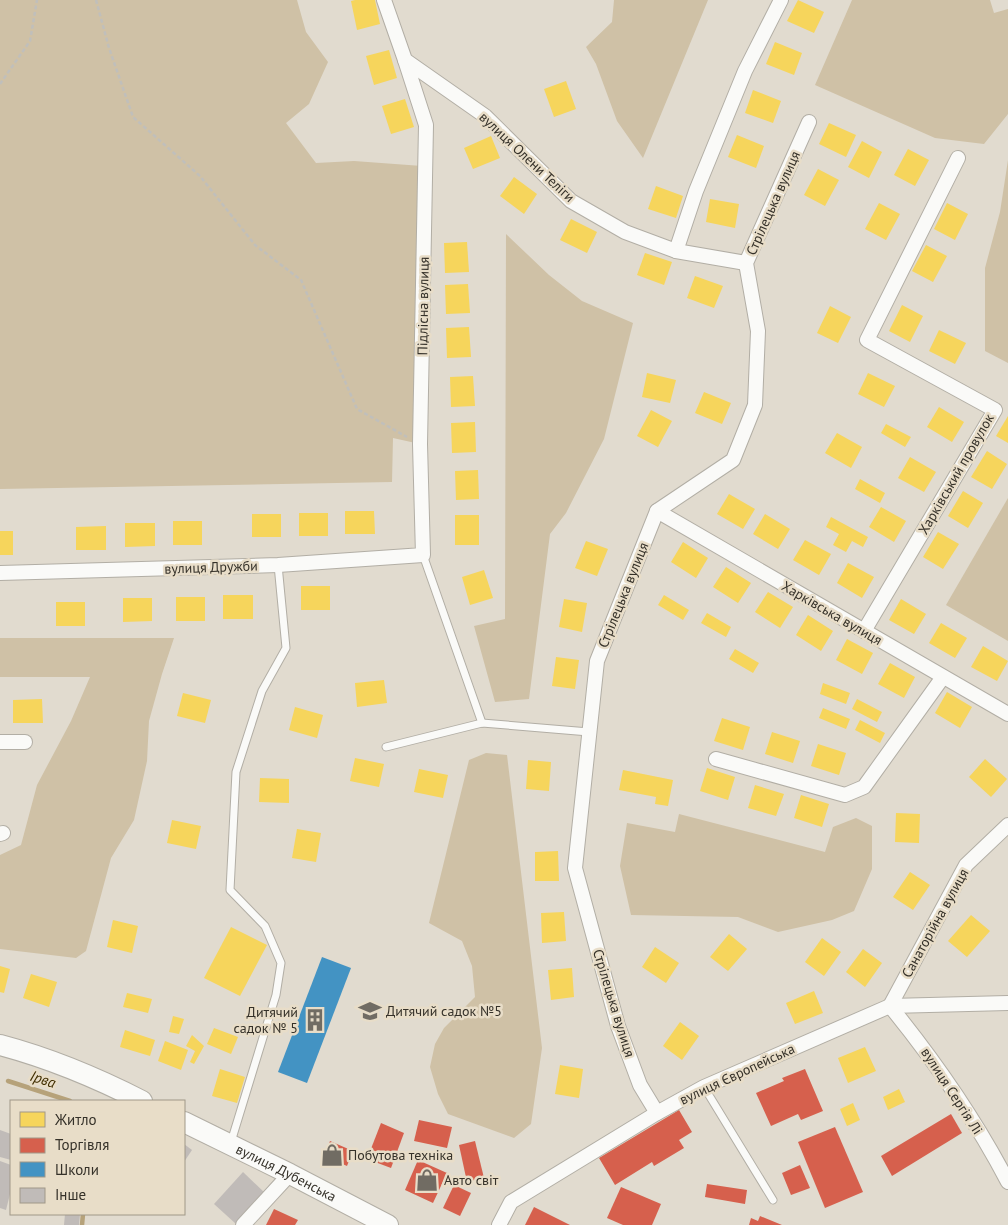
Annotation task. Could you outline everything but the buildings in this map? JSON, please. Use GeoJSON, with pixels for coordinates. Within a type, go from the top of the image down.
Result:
{"type":"FeatureCollection","features":[{"type":"Feature","properties":{"kind":"main road"},"geometry":{"type":"LineString","coordinates":[[2,1049],[112,1086],[140,1100]]}},
{"type":"Feature","properties":{"kind":"main road","name":"вулиця Дубенська"},"geometry":{"type":"LineString","coordinates":[[185,1123],[388,1225]]}},
{"type":"Feature","properties":{"kind":"street"},"geometry":{"type":"LineString","coordinates":[[384,0],[405,60]]}},
{"type":"Feature","properties":{"kind":"street"},"geometry":{"type":"LineString","coordinates":[[676,251],[696,191],[745,71],[781,0]]}},
{"type":"Feature","properties":{"kind":"street","name":"Підлісна вулиця"},"geometry":{"type":"LineString","coordinates":[[405,60],[426,125],[420,444],[423,555]]}},
{"type":"Feature","properties":{"kind":"street","name":"вулиця Олени Теліги"},"geometry":{"type":"LineString","coordinates":[[405,60],[485,116],[571,201],[625,232],[676,251],[746,264]]}},
{"type":"Feature","properties":{"kind":"street","name":"Стрілецька вулиця"},"geometry":{"type":"LineString","coordinates":[[658,1113],[640,1085],[618,1026],[575,868],[597,661],[657,511],[733,460],[755,405],[758,332],[746,264],[809,122]]}},
{"type":"Feature","properties":{"kind":"street","name":"Харківський провулок"},"geometry":{"type":"LineString","coordinates":[[864,631],[995,410],[868,340],[958,158]]}},
{"type":"Feature","properties":{"kind":"street","name":"Харківська вулиця"},"geometry":{"type":"LineString","coordinates":[[657,511],[1008,714]]}},
{"type":"Feature","properties":{"kind":"street","name":"вулиця Дружби"},"geometry":{"type":"LineString","coordinates":[[0,574],[278,565],[423,555]]}},
{"type":"Feature","properties":{"kind":"street"},"geometry":{"type":"LineString","coordinates":[[716,759],[845,795],[864,787],[943,677]]}},
{"type":"Feature","properties":{"kind":"street"},"geometry":{"type":"LineString","coordinates":[[0,742],[25,742]]}},
{"type":"Feature","properties":{"kind":"street","name":"Санаторійна вулиця"},"geometry":{"type":"LineString","coordinates":[[890,1006],[966,865],[1008,825]]}},
{"type":"Feature","properties":{"kind":"street","name":"вулиця Європейська"},"geometry":{"type":"LineString","coordinates":[[499,1225],[511,1202],[704,1087],[890,1006],[1008,1003]]}},
{"type":"Feature","properties":{"kind":"street","name":"вулиця Сергія Лі"},"geometry":{"type":"LineString","coordinates":[[890,1006],[920,1044],[953,1092],[993,1154],[1008,1182]]}},
{"type":"Feature","properties":{"kind":"street"},"geometry":{"type":"LineString","coordinates":[[243,1225],[290,1174]]}},
{"type":"Feature","properties":{"kind":"lane"},"geometry":{"type":"LineString","coordinates":[[423,555],[482,723]]}},
{"type":"Feature","properties":{"kind":"lane"},"geometry":{"type":"LineString","coordinates":[[230,1146],[276,995],[281,963],[265,926],[230,890],[236,772],[262,691],[286,648],[278,565]]}},
{"type":"Feature","properties":{"kind":"lane"},"geometry":{"type":"LineString","coordinates":[[386,747],[482,723],[589,732]]}},
{"type":"Feature","properties":{"kind":"lane"},"geometry":{"type":"LineString","coordinates":[[704,1087],[773,1200]]}},
{"type":"Feature","properties":{"kind":"path"},"geometry":{"type":"LineString","coordinates":[[0,84],[30,42],[37,0]]}},
{"type":"Feature","properties":{"kind":"path"},"geometry":{"type":"LineString","coordinates":[[96,0],[109,48],[133,117],[200,176],[255,245],[301,280],[357,409],[420,444]]}},
{"type":"Feature","properties":{"kind":"shaded area"},"geometry":{"type":"Polygon","coordinates":[[[0,0],[297,0],[306,32],[328,62],[309,104],[286,123],[316,163],[354,161],[422,166],[420,444],[393,438],[392,482],[0,489],[0,0]]]}},
{"type":"Feature","properties":{"kind":"shaded area"},"geometry":{"type":"Polygon","coordinates":[[[614,0],[708,0],[643,158],[617,121],[596,64],[586,47],[612,22],[614,0]]]}},
{"type":"Feature","properties":{"kind":"shaded area"},"geometry":{"type":"Polygon","coordinates":[[[852,0],[990,0],[994,13],[1008,9],[1008,114],[984,144],[935,138],[815,85],[852,0]]]}},
{"type":"Feature","properties":{"kind":"shaded area"},"geometry":{"type":"Polygon","coordinates":[[[1008,160],[1008,363],[985,351],[985,268],[1000,212],[1008,160]]]}},
{"type":"Feature","properties":{"kind":"shaded area"},"geometry":{"type":"Polygon","coordinates":[[[506,234],[549,275],[582,301],[633,323],[604,439],[566,513],[550,534],[529,699],[495,702],[474,626],[505,619],[506,234]]]}},
{"type":"Feature","properties":{"kind":"shaded area"},"geometry":{"type":"Polygon","coordinates":[[[1008,498],[1008,641],[946,605],[1008,498]]]}},
{"type":"Feature","properties":{"kind":"shaded area"},"geometry":{"type":"Polygon","coordinates":[[[0,638],[174,638],[149,721],[147,761],[134,820],[111,858],[86,951],[76,958],[0,949],[0,855],[21,845],[37,785],[71,721],[90,677],[0,677],[0,638]]]}},
{"type":"Feature","properties":{"kind":"shaded area"},"geometry":{"type":"Polygon","coordinates":[[[486,753],[507,755],[542,1048],[531,1124],[514,1138],[448,1114],[438,1094],[430,1067],[435,1044],[444,1028],[475,997],[472,966],[462,941],[429,923],[469,760],[486,753]]]}},
{"type":"Feature","properties":{"kind":"shaded area"},"geometry":{"type":"Polygon","coordinates":[[[679,814],[825,852],[833,827],[856,818],[872,826],[872,869],[854,911],[832,920],[778,932],[738,917],[631,915],[620,866],[627,823],[675,832],[679,814]]]}},
{"type":"Feature","properties":{"kind":"waterway","name":"Ірва"},"geometry":{"type":"LineString","coordinates":[[8,1081],[67,1100]]}},
{"type":"Feature","properties":{"kind":"waterway","name":"Ірва"},"geometry":{"type":"LineString","coordinates":[[82,1225],[83,1215]]}},
{"type":"Feature","properties":{"kind":"place","name":"Дитячий садок №5"},"geometry":{"type":"Point","coordinates":[370,1011]}},
{"type":"Feature","properties":{"kind":"place","name":"Дитячий садок № 5"},"geometry":{"type":"Point","coordinates":[315,1020]}},
{"type":"Feature","properties":{"kind":"place","name":"Побутова техніка"},"geometry":{"type":"Point","coordinates":[332,1155]}},
{"type":"Feature","properties":{"kind":"place","name":"Авто світ"},"geometry":{"type":"Point","coordinates":[427,1180]}}]}
